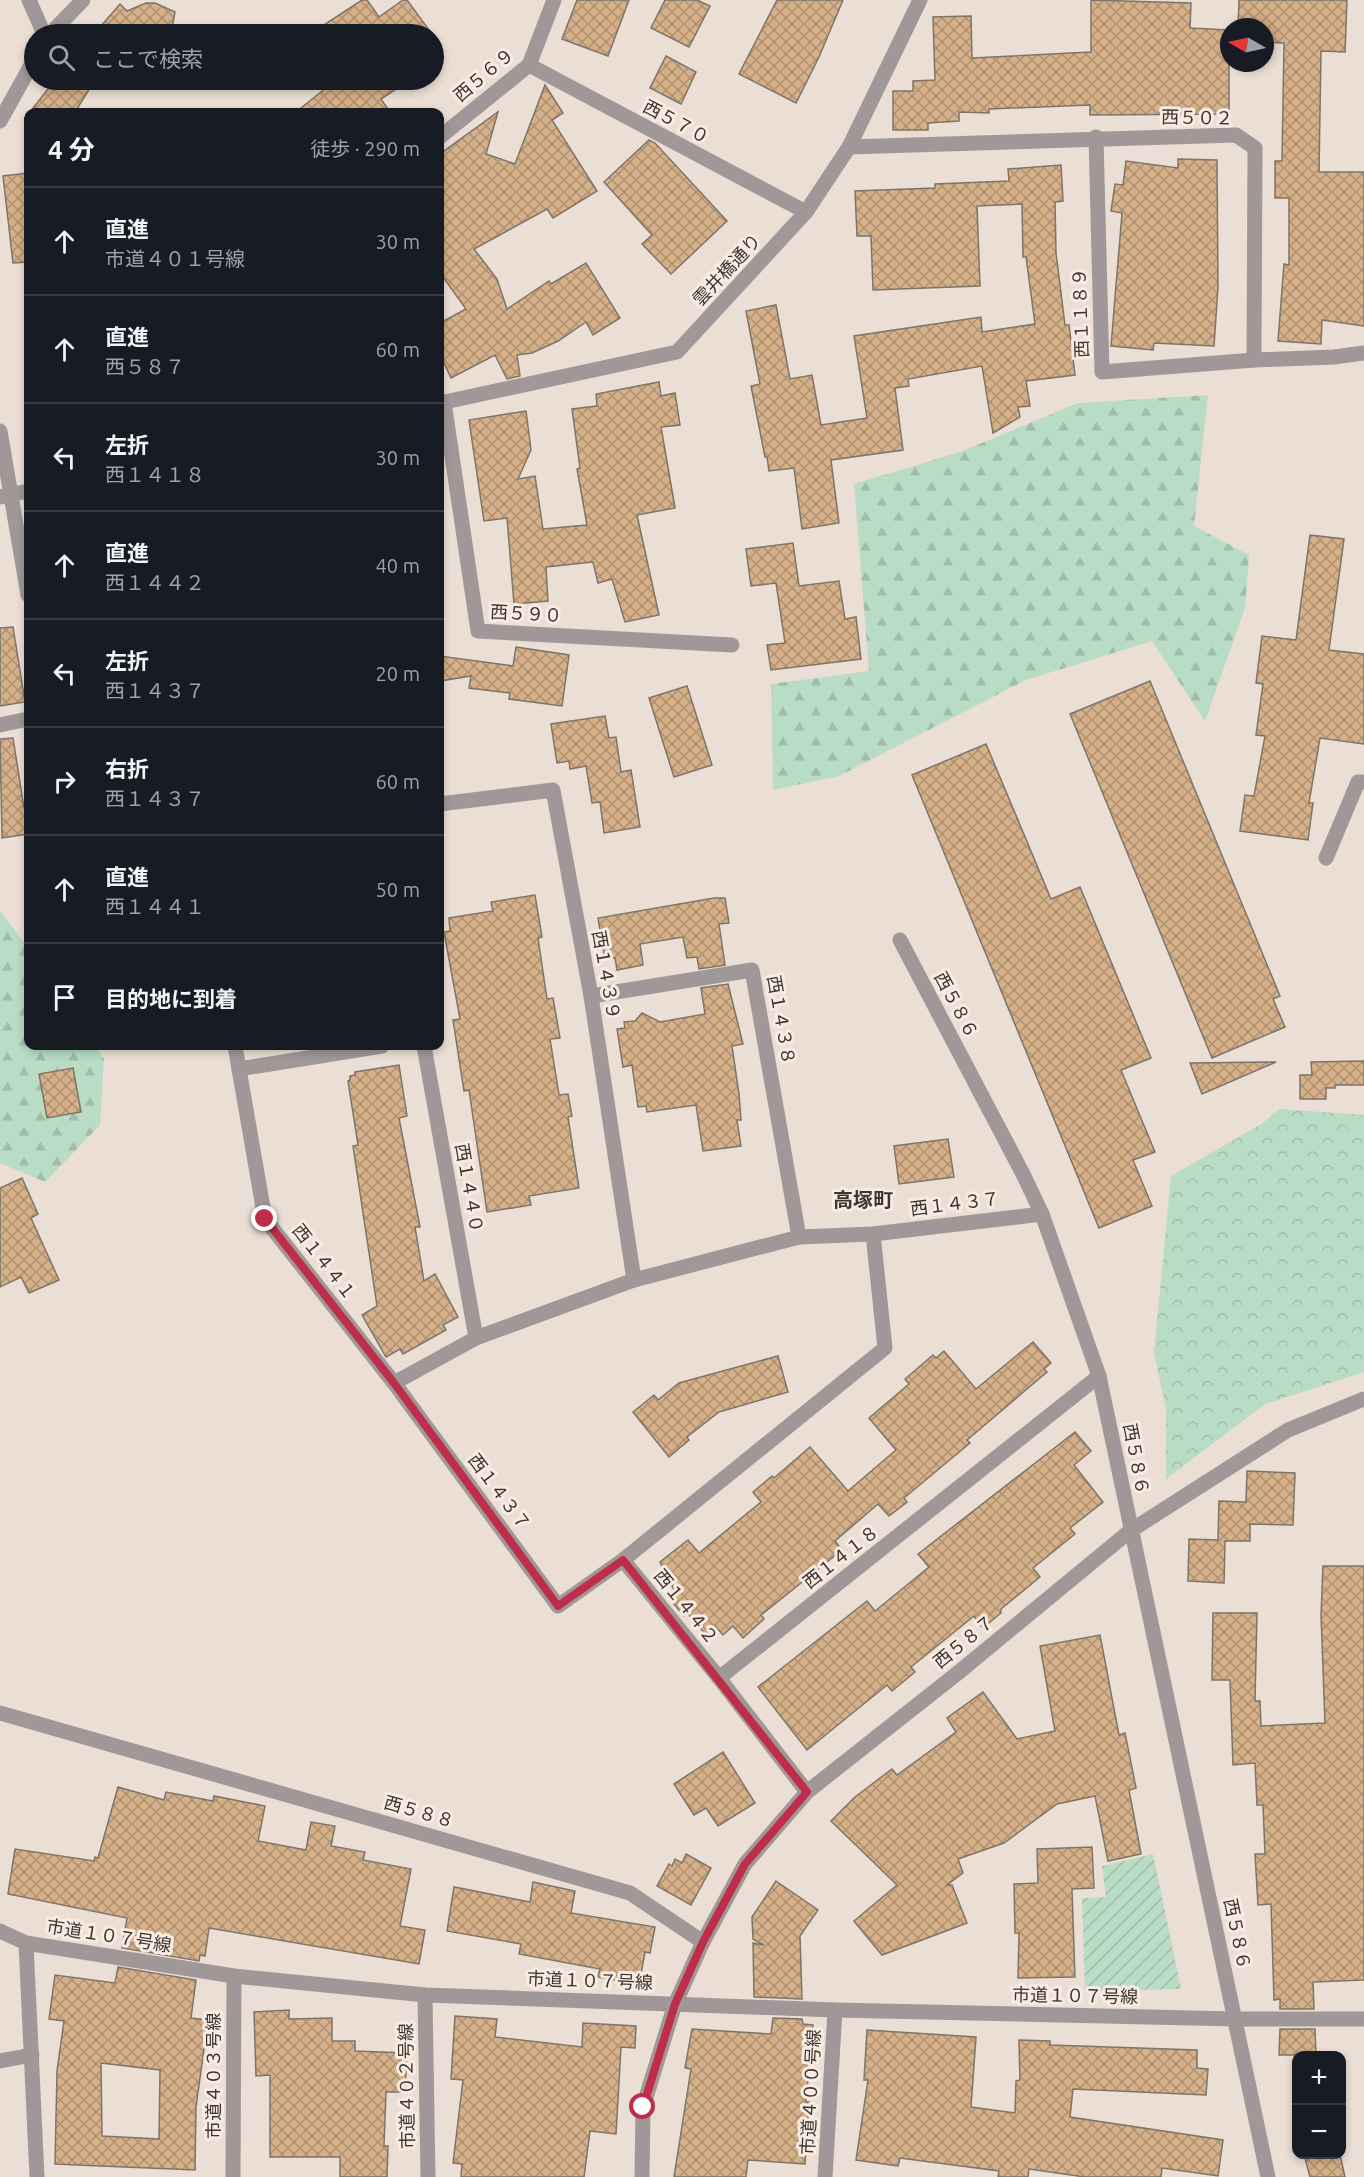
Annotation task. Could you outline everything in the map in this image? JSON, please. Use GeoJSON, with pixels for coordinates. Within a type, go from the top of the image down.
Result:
{"type":"FeatureCollection","features":[{"type":"Feature","properties":{"kind":"street"},"geometry":{"type":"LineString","coordinates":[[29,0],[40,24]]}},
{"type":"Feature","properties":{"kind":"street"},"geometry":{"type":"LineString","coordinates":[[60,24],[83,0]]}},
{"type":"Feature","properties":{"kind":"street","name":"西５６９"},"geometry":{"type":"LineString","coordinates":[[444,134],[529,65],[554,0]]}},
{"type":"Feature","properties":{"kind":"street","name":"雲井橋通り"},"geometry":{"type":"LineString","coordinates":[[444,403],[677,352],[806,212],[849,147],[920,0]]}},
{"type":"Feature","properties":{"kind":"street","name":"西５７０"},"geometry":{"type":"LineString","coordinates":[[529,65],[806,212]]}},
{"type":"Feature","properties":{"kind":"street"},"geometry":{"type":"LineString","coordinates":[[0,121],[24,78]]}},
{"type":"Feature","properties":{"kind":"street","name":"西５０２"},"geometry":{"type":"LineString","coordinates":[[849,147],[1096,137],[1236,135],[1255,148],[1254,360]]}},
{"type":"Feature","properties":{"kind":"street","name":"西１１８９"},"geometry":{"type":"LineString","coordinates":[[1096,137],[1102,372],[1254,360]]}},
{"type":"Feature","properties":{"kind":"street"},"geometry":{"type":"LineString","coordinates":[[1254,360],[1334,357],[1364,353]]}},
{"type":"Feature","properties":{"kind":"street","name":"西５９０"},"geometry":{"type":"LineString","coordinates":[[444,416],[478,631],[732,645]]}},
{"type":"Feature","properties":{"kind":"street"},"geometry":{"type":"LineString","coordinates":[[0,431],[5,496],[24,578]]}},
{"type":"Feature","properties":{"kind":"street"},"geometry":{"type":"LineString","coordinates":[[5,496],[24,493]]}},
{"type":"Feature","properties":{"kind":"street"},"geometry":{"type":"LineString","coordinates":[[0,725],[24,720]]}},
{"type":"Feature","properties":{"kind":"street"},"geometry":{"type":"LineString","coordinates":[[1326,858],[1358,782],[1364,782]]}},
{"type":"Feature","properties":{"kind":"street","name":"西１４３９"},"geometry":{"type":"LineString","coordinates":[[444,804],[553,790],[591,996],[634,1280]]}},
{"type":"Feature","properties":{"kind":"street","name":"西５８６"},"geometry":{"type":"LineString","coordinates":[[900,940],[1023,1174],[1041,1214],[1099,1376],[1268,2177]]}},
{"type":"Feature","properties":{"kind":"street","name":"西１４３８"},"geometry":{"type":"LineString","coordinates":[[591,996],[752,970],[799,1237]]}},
{"type":"Feature","properties":{"kind":"street","name":"西１４４１"},"geometry":{"type":"LineString","coordinates":[[236,1050],[265,1219],[394,1383]]}},
{"type":"Feature","properties":{"kind":"street"},"geometry":{"type":"LineString","coordinates":[[239,1069],[357,1050]]}},
{"type":"Feature","properties":{"kind":"street","name":"西１４４０"},"geometry":{"type":"LineString","coordinates":[[425,1050],[476,1338]]}},
{"type":"Feature","properties":{"kind":"street","name":"西１４３７"},"geometry":{"type":"LineString","coordinates":[[873,1234],[885,1348],[623,1560],[558,1606],[394,1383],[476,1338],[634,1280],[799,1237],[873,1234],[1041,1214]]}},
{"type":"Feature","properties":{"kind":"street","name":"西１４１８"},"geometry":{"type":"LineString","coordinates":[[719,1678],[1099,1376]]}},
{"type":"Feature","properties":{"kind":"street","name":"西５８７"},"geometry":{"type":"LineString","coordinates":[[642,2177],[643,2107],[675,2004],[703,1942],[745,1864],[807,1792],[959,1672],[1130,1531],[1288,1430],[1364,1399]]}},
{"type":"Feature","properties":{"kind":"street","name":"西１４４２"},"geometry":{"type":"LineString","coordinates":[[623,1560],[719,1678]]}},
{"type":"Feature","properties":{"kind":"street"},"geometry":{"type":"LineString","coordinates":[[719,1678],[807,1792]]}},
{"type":"Feature","properties":{"kind":"street","name":"西５８８"},"geometry":{"type":"LineString","coordinates":[[0,1713],[630,1893],[703,1942]]}},
{"type":"Feature","properties":{"kind":"street","name":"市道１０７号線"},"geometry":{"type":"LineString","coordinates":[[0,1931],[26,1943],[234,1976],[425,1995],[835,2010],[1236,2019],[1364,2019]]}},
{"type":"Feature","properties":{"kind":"street"},"geometry":{"type":"LineString","coordinates":[[26,1943],[37,2177]]}},
{"type":"Feature","properties":{"kind":"street","name":"市道４０３号線"},"geometry":{"type":"LineString","coordinates":[[233,2177],[234,1976]]}},
{"type":"Feature","properties":{"kind":"street","name":"市道４０２号線"},"geometry":{"type":"LineString","coordinates":[[425,1995],[428,2177]]}},
{"type":"Feature","properties":{"kind":"street","name":"市道４００号線"},"geometry":{"type":"LineString","coordinates":[[825,2177],[835,2010]]}},
{"type":"Feature","properties":{"kind":"street"},"geometry":{"type":"LineString","coordinates":[[0,2061],[32,2055]]}},
{"type":"Feature","properties":{"kind":"green space"},"geometry":{"type":"Polygon","coordinates":[[[1208,395],[1194,526],[1249,555],[1245,608],[1205,721],[1152,641],[1026,680],[839,776],[773,790],[771,684],[869,671],[854,484],[960,452],[1078,403],[1208,395]]]}},
{"type":"Feature","properties":{"kind":"green space"},"geometry":{"type":"Polygon","coordinates":[[[0,911],[24,942],[24,1050],[98,1050],[104,1059],[100,1125],[45,1182],[0,1163],[0,911]]]}},
{"type":"Feature","properties":{"kind":"green space"},"geometry":{"type":"Polygon","coordinates":[[[1279,1109],[1364,1115],[1364,1372],[1265,1404],[1166,1479],[1166,1409],[1154,1353],[1171,1176],[1263,1123],[1279,1109]]]}},
{"type":"Feature","properties":{"kind":"green space"},"geometry":{"type":"Polygon","coordinates":[[[1153,1854],[1181,1989],[1085,1991],[1082,1898],[1106,1897],[1102,1866],[1153,1854]]]}},
{"type":"Feature","properties":{"kind":"building"},"geometry":{"type":"Polygon","coordinates":[[[362,0],[367,0],[379,17],[403,0],[407,0],[425,24],[325,24],[362,0]]]}},
{"type":"Feature","properties":{"kind":"building"},"geometry":{"type":"Polygon","coordinates":[[[577,0],[629,0],[608,56],[562,39],[577,0]]]}},
{"type":"Feature","properties":{"kind":"building"},"geometry":{"type":"Polygon","coordinates":[[[665,0],[697,0],[710,6],[689,47],[651,28],[665,0]]]}},
{"type":"Feature","properties":{"kind":"building"},"geometry":{"type":"Polygon","coordinates":[[[777,0],[843,0],[819,57],[796,103],[739,74],[777,0]]]}},
{"type":"Feature","properties":{"kind":"building"},"geometry":{"type":"Polygon","coordinates":[[[1091,0],[1191,3],[1190,28],[1220,30],[1220,72],[1229,72],[1229,114],[1090,115],[1090,105],[989,109],[989,113],[959,112],[959,121],[928,123],[928,130],[893,130],[893,91],[913,91],[913,81],[935,80],[933,17],[971,16],[972,58],[1091,52],[1091,0]]]}},
{"type":"Feature","properties":{"kind":"building"},"geometry":{"type":"Polygon","coordinates":[[[1239,0],[1347,0],[1345,52],[1321,51],[1319,172],[1364,172],[1364,326],[1322,320],[1321,344],[1278,341],[1284,264],[1289,265],[1289,198],[1275,198],[1275,161],[1282,161],[1284,43],[1274,42],[1274,18],[1238,18],[1239,0]]]}},
{"type":"Feature","properties":{"kind":"building"},"geometry":{"type":"Polygon","coordinates":[[[146,3],[155,3],[175,12],[173,24],[103,24],[120,4],[127,11],[146,3]]]}},
{"type":"Feature","properties":{"kind":"building"},"geometry":{"type":"Polygon","coordinates":[[[666,56],[696,72],[681,104],[650,88],[666,56]]]}},
{"type":"Feature","properties":{"kind":"building"},"geometry":{"type":"Polygon","coordinates":[[[545,85],[563,113],[552,120],[597,191],[553,218],[547,209],[474,249],[497,279],[507,309],[549,281],[551,284],[586,263],[620,318],[593,335],[586,322],[558,341],[532,353],[517,355],[520,376],[507,379],[495,355],[451,378],[444,363],[444,321],[466,309],[444,279],[444,151],[498,112],[486,154],[515,164],[545,85]]]}},
{"type":"Feature","properties":{"kind":"building"},"geometry":{"type":"Polygon","coordinates":[[[47,90],[89,90],[78,108],[33,108],[47,90]]]}},
{"type":"Feature","properties":{"kind":"building"},"geometry":{"type":"Polygon","coordinates":[[[324,90],[395,90],[381,99],[387,108],[301,108],[324,90]]]}},
{"type":"Feature","properties":{"kind":"building"},"geometry":{"type":"Polygon","coordinates":[[[649,140],[655,143],[727,221],[671,274],[642,244],[652,235],[604,182],[649,140]]]}},
{"type":"Feature","properties":{"kind":"building"},"geometry":{"type":"Polygon","coordinates":[[[1178,159],[1217,160],[1218,287],[1214,346],[1154,343],[1153,350],[1111,346],[1122,213],[1111,211],[1115,184],[1123,185],[1126,161],[1178,168],[1178,159]]]}},
{"type":"Feature","properties":{"kind":"building"},"geometry":{"type":"Polygon","coordinates":[[[1061,165],[1063,201],[1055,202],[1056,253],[1065,325],[1069,325],[1075,375],[1026,381],[1030,406],[1018,407],[1020,417],[993,433],[982,366],[908,379],[909,386],[895,388],[903,450],[831,460],[839,523],[802,529],[794,468],[769,471],[767,457],[765,457],[751,386],[760,384],[746,311],[776,305],[790,379],[812,375],[821,425],[867,418],[854,336],[981,317],[982,332],[1035,324],[1026,257],[1023,257],[1022,204],[977,206],[980,286],[873,290],[871,236],[857,236],[855,191],[935,188],[935,184],[1009,181],[1008,169],[1061,165]]]}},
{"type":"Feature","properties":{"kind":"building"},"geometry":{"type":"Polygon","coordinates":[[[24,173],[24,262],[13,263],[3,176],[24,173]]]}},
{"type":"Feature","properties":{"kind":"building"},"geometry":{"type":"Polygon","coordinates":[[[659,382],[661,396],[675,393],[680,425],[661,427],[675,508],[637,515],[659,615],[625,622],[612,579],[598,583],[593,562],[546,567],[548,601],[514,604],[507,518],[484,521],[469,420],[526,411],[531,450],[518,479],[535,476],[543,529],[587,525],[577,469],[580,468],[572,409],[597,406],[596,394],[659,382]]]}},
{"type":"Feature","properties":{"kind":"building"},"geometry":{"type":"Polygon","coordinates":[[[1310,535],[1344,539],[1329,650],[1364,654],[1364,744],[1320,738],[1309,803],[1313,803],[1308,840],[1240,831],[1245,795],[1254,796],[1265,736],[1256,735],[1263,684],[1256,683],[1262,636],[1296,640],[1310,535]]]}},
{"type":"Feature","properties":{"kind":"building"},"geometry":{"type":"Polygon","coordinates":[[[793,543],[799,586],[839,581],[845,619],[856,617],[861,659],[771,670],[767,645],[785,643],[776,583],[751,586],[746,549],[793,543]]]}},
{"type":"Feature","properties":{"kind":"building"},"geometry":{"type":"Polygon","coordinates":[[[13,627],[24,702],[0,706],[0,628],[13,627]]]}},
{"type":"Feature","properties":{"kind":"building"},"geometry":{"type":"Polygon","coordinates":[[[516,647],[569,655],[562,706],[509,699],[510,693],[469,688],[471,676],[444,680],[444,657],[513,666],[516,647]]]}},
{"type":"Feature","properties":{"kind":"building"},"geometry":{"type":"Polygon","coordinates":[[[1150,681],[1280,996],[1273,999],[1285,1027],[1212,1058],[1070,714],[1150,681]]]}},
{"type":"Feature","properties":{"kind":"building"},"geometry":{"type":"Polygon","coordinates":[[[687,686],[712,765],[674,777],[649,698],[687,686]]]}},
{"type":"Feature","properties":{"kind":"building"},"geometry":{"type":"Polygon","coordinates":[[[605,716],[609,738],[616,737],[621,772],[631,770],[640,827],[604,833],[600,802],[592,803],[586,766],[570,769],[569,761],[557,763],[551,724],[605,716]]]}},
{"type":"Feature","properties":{"kind":"building"},"geometry":{"type":"Polygon","coordinates":[[[13,738],[24,808],[24,835],[2,838],[0,739],[13,738]]]}},
{"type":"Feature","properties":{"kind":"building"},"geometry":{"type":"Polygon","coordinates":[[[986,744],[1051,899],[1080,887],[1151,1058],[1121,1070],[1155,1152],[1133,1160],[1152,1206],[1099,1228],[912,775],[986,744]]]}},
{"type":"Feature","properties":{"kind":"building"},"geometry":{"type":"Polygon","coordinates":[[[535,895],[542,937],[538,938],[547,999],[553,998],[560,1038],[550,1039],[559,1095],[568,1094],[572,1116],[568,1117],[579,1188],[529,1196],[531,1205],[487,1212],[469,1090],[464,1091],[453,1020],[460,1019],[444,932],[450,931],[449,918],[493,911],[491,902],[535,895]]]}},
{"type":"Feature","properties":{"kind":"building"},"geometry":{"type":"Polygon","coordinates":[[[725,898],[729,923],[719,924],[725,965],[699,969],[697,957],[687,958],[683,937],[640,944],[643,965],[617,970],[615,958],[605,959],[598,918],[725,898]]]}},
{"type":"Feature","properties":{"kind":"building"},"geometry":{"type":"Polygon","coordinates":[[[728,984],[743,1044],[732,1046],[739,1094],[741,1120],[737,1120],[741,1146],[703,1151],[696,1105],[647,1112],[646,1106],[638,1107],[632,1065],[623,1067],[617,1029],[625,1028],[624,1022],[635,1021],[642,1013],[660,1022],[705,1014],[701,988],[728,984]]]}},
{"type":"Feature","properties":{"kind":"building"},"geometry":{"type":"Polygon","coordinates":[[[1364,1061],[1364,1085],[1335,1085],[1335,1088],[1326,1088],[1326,1099],[1300,1099],[1300,1075],[1312,1075],[1311,1062],[1364,1061]]]}},
{"type":"Feature","properties":{"kind":"building"},"geometry":{"type":"Polygon","coordinates":[[[1276,1062],[1202,1094],[1190,1063],[1276,1062]]]}},
{"type":"Feature","properties":{"kind":"building"},"geometry":{"type":"Polygon","coordinates":[[[399,1065],[407,1116],[399,1118],[420,1227],[415,1227],[424,1281],[435,1274],[458,1317],[443,1325],[446,1330],[403,1354],[400,1349],[386,1357],[362,1315],[377,1306],[353,1146],[358,1145],[348,1081],[350,1076],[355,1075],[355,1072],[399,1065]]]}},
{"type":"Feature","properties":{"kind":"building"},"geometry":{"type":"Polygon","coordinates":[[[73,1068],[81,1112],[47,1118],[39,1074],[73,1068]]]}},
{"type":"Feature","properties":{"kind":"building"},"geometry":{"type":"Polygon","coordinates":[[[948,1139],[954,1177],[899,1184],[894,1146],[948,1139]]]}},
{"type":"Feature","properties":{"kind":"building"},"geometry":{"type":"Polygon","coordinates":[[[22,1178],[38,1214],[31,1218],[59,1280],[29,1293],[21,1277],[0,1287],[0,1188],[22,1178]]]}},
{"type":"Feature","properties":{"kind":"building"},"geometry":{"type":"Polygon","coordinates":[[[1033,1342],[1051,1363],[1044,1369],[1047,1372],[967,1440],[970,1443],[904,1498],[907,1502],[889,1516],[878,1504],[835,1541],[842,1550],[761,1615],[764,1619],[743,1638],[733,1626],[723,1635],[715,1626],[706,1635],[687,1613],[684,1616],[668,1597],[675,1592],[660,1562],[688,1540],[699,1553],[761,1502],[753,1492],[772,1476],[774,1478],[810,1447],[848,1491],[896,1450],[869,1418],[909,1384],[905,1379],[933,1355],[936,1358],[944,1351],[976,1389],[1033,1342]]]}},
{"type":"Feature","properties":{"kind":"building"},"geometry":{"type":"Polygon","coordinates":[[[778,1356],[788,1392],[719,1412],[687,1437],[689,1440],[669,1457],[633,1412],[654,1395],[658,1400],[679,1383],[778,1356]]]}},
{"type":"Feature","properties":{"kind":"building"},"geometry":{"type":"Polygon","coordinates":[[[1075,1432],[1091,1451],[1074,1465],[1103,1502],[1070,1528],[1075,1534],[1033,1568],[1040,1577],[1001,1609],[1001,1613],[983,1628],[974,1616],[911,1667],[915,1672],[892,1691],[887,1685],[807,1750],[758,1687],[867,1601],[875,1611],[929,1567],[918,1554],[1075,1432]]]}},
{"type":"Feature","properties":{"kind":"building"},"geometry":{"type":"Polygon","coordinates":[[[1247,1471],[1295,1473],[1293,1525],[1250,1524],[1250,1541],[1225,1541],[1224,1583],[1188,1581],[1189,1539],[1218,1540],[1219,1501],[1246,1502],[1247,1471]]]}},
{"type":"Feature","properties":{"kind":"building"},"geometry":{"type":"Polygon","coordinates":[[[1323,1566],[1364,1566],[1364,1980],[1313,1982],[1314,2009],[1280,2009],[1280,1999],[1274,2000],[1271,1904],[1258,1905],[1255,1854],[1265,1854],[1263,1805],[1257,1805],[1255,1763],[1233,1765],[1230,1680],[1212,1680],[1213,1613],[1257,1613],[1255,1701],[1260,1701],[1261,1726],[1325,1723],[1321,1615],[1323,1566]]]}},
{"type":"Feature","properties":{"kind":"building"},"geometry":{"type":"Polygon","coordinates":[[[1100,1635],[1119,1735],[1125,1733],[1136,1788],[1129,1790],[1141,1854],[1108,1861],[1095,1796],[1057,1804],[1004,1843],[958,1859],[963,1873],[947,1885],[952,1885],[967,1923],[882,1955],[854,1921],[897,1885],[831,1821],[855,1797],[892,1769],[897,1775],[956,1732],[947,1718],[983,1692],[1017,1739],[1055,1731],[1040,1646],[1100,1635]]]}},
{"type":"Feature","properties":{"kind":"building"},"geometry":{"type":"Polygon","coordinates":[[[723,1752],[755,1803],[718,1826],[706,1808],[694,1815],[674,1784],[723,1752]]]}},
{"type":"Feature","properties":{"kind":"building"},"geometry":{"type":"Polygon","coordinates":[[[118,1787],[164,1800],[166,1792],[213,1801],[214,1796],[265,1806],[258,1841],[306,1850],[311,1822],[335,1826],[331,1846],[365,1852],[363,1860],[411,1869],[400,1926],[425,1930],[419,1964],[209,1928],[205,1956],[200,1955],[199,1961],[122,1948],[127,1918],[8,1894],[15,1849],[94,1861],[95,1857],[98,1858],[118,1787]]]}},
{"type":"Feature","properties":{"kind":"building"},"geometry":{"type":"Polygon","coordinates":[[[1092,1847],[1094,1888],[1072,1889],[1075,1977],[1018,1978],[1019,1933],[1015,1933],[1014,1884],[1038,1883],[1037,1849],[1092,1847]]]}},
{"type":"Feature","properties":{"kind":"building"},"geometry":{"type":"Polygon","coordinates":[[[686,1854],[711,1868],[691,1905],[657,1886],[669,1864],[672,1866],[675,1859],[682,1863],[686,1854]]]}},
{"type":"Feature","properties":{"kind":"building"},"geometry":{"type":"Polygon","coordinates":[[[776,1881],[818,1910],[800,1936],[802,1999],[754,1997],[753,1943],[764,1945],[753,1939],[752,1917],[776,1881]]]}},
{"type":"Feature","properties":{"kind":"building"},"geometry":{"type":"Polygon","coordinates":[[[533,1882],[575,1891],[571,1913],[655,1927],[650,1953],[645,1952],[639,1985],[598,1977],[600,1969],[519,1954],[521,1944],[447,1931],[454,1887],[530,1902],[533,1882]]]}},
{"type":"Feature","properties":{"kind":"building"},"geometry":{"type":"Polygon","coordinates":[[[118,1967],[196,1980],[191,2018],[208,2020],[196,2107],[195,2170],[55,2164],[57,2071],[64,2021],[49,2019],[55,1975],[115,1983],[118,1967]],[[101,2063],[102,2136],[159,2139],[160,2070],[101,2063]]]}},
{"type":"Feature","properties":{"kind":"building"},"geometry":{"type":"Polygon","coordinates":[[[289,2010],[289,2019],[332,2018],[332,2041],[355,2041],[355,2051],[407,2053],[405,2092],[386,2092],[384,2146],[388,2146],[387,2177],[340,2177],[340,2157],[270,2157],[270,2075],[256,2076],[254,2012],[289,2010]]]}},
{"type":"Feature","properties":{"kind":"building"},"geometry":{"type":"Polygon","coordinates":[[[455,2016],[497,2019],[495,2037],[582,2047],[583,2023],[636,2026],[635,2048],[621,2047],[616,2134],[590,2131],[584,2177],[461,2177],[462,2164],[453,2163],[463,2080],[451,2079],[455,2016]]]}},
{"type":"Feature","properties":{"kind":"building"},"geometry":{"type":"Polygon","coordinates":[[[773,2018],[802,2019],[803,2024],[813,2025],[806,2102],[809,2102],[805,2164],[748,2160],[746,2177],[674,2177],[691,2069],[685,2068],[692,2029],[771,2034],[773,2018]]]}},
{"type":"Feature","properties":{"kind":"building"},"geometry":{"type":"Polygon","coordinates":[[[1280,2029],[1315,2029],[1316,2051],[1292,2051],[1292,2055],[1279,2055],[1280,2029]]]}},
{"type":"Feature","properties":{"kind":"building"},"geometry":{"type":"Polygon","coordinates":[[[867,2030],[976,2037],[971,2107],[1015,2113],[1016,2081],[1020,2080],[1019,2040],[1050,2041],[1050,2045],[1197,2050],[1197,2068],[1208,2069],[1206,2095],[1073,2089],[1070,2117],[1223,2140],[1218,2176],[1162,2168],[1161,2177],[1085,2177],[1029,2169],[1028,2177],[998,2177],[999,2171],[900,2158],[898,2166],[856,2160],[868,2080],[864,2080],[867,2030]]]}},
{"type":"Feature","properties":{"kind":"building"},"geometry":{"type":"Polygon","coordinates":[[[1305,2159],[1341,2159],[1345,2177],[1310,2177],[1305,2159]]]}},
{"type":"Feature","properties":{"kind":"district","name":"高塚町"},"geometry":{"type":"Point","coordinates":[863,1200]}},
{"type":"Feature","properties":{"kind":"route"},"geometry":{"type":"LineString","coordinates":[[265,1219],[394,1383],[558,1606],[623,1560],[719,1678],[807,1792],[745,1864],[703,1942],[675,2004],[643,2107]]}}]}
